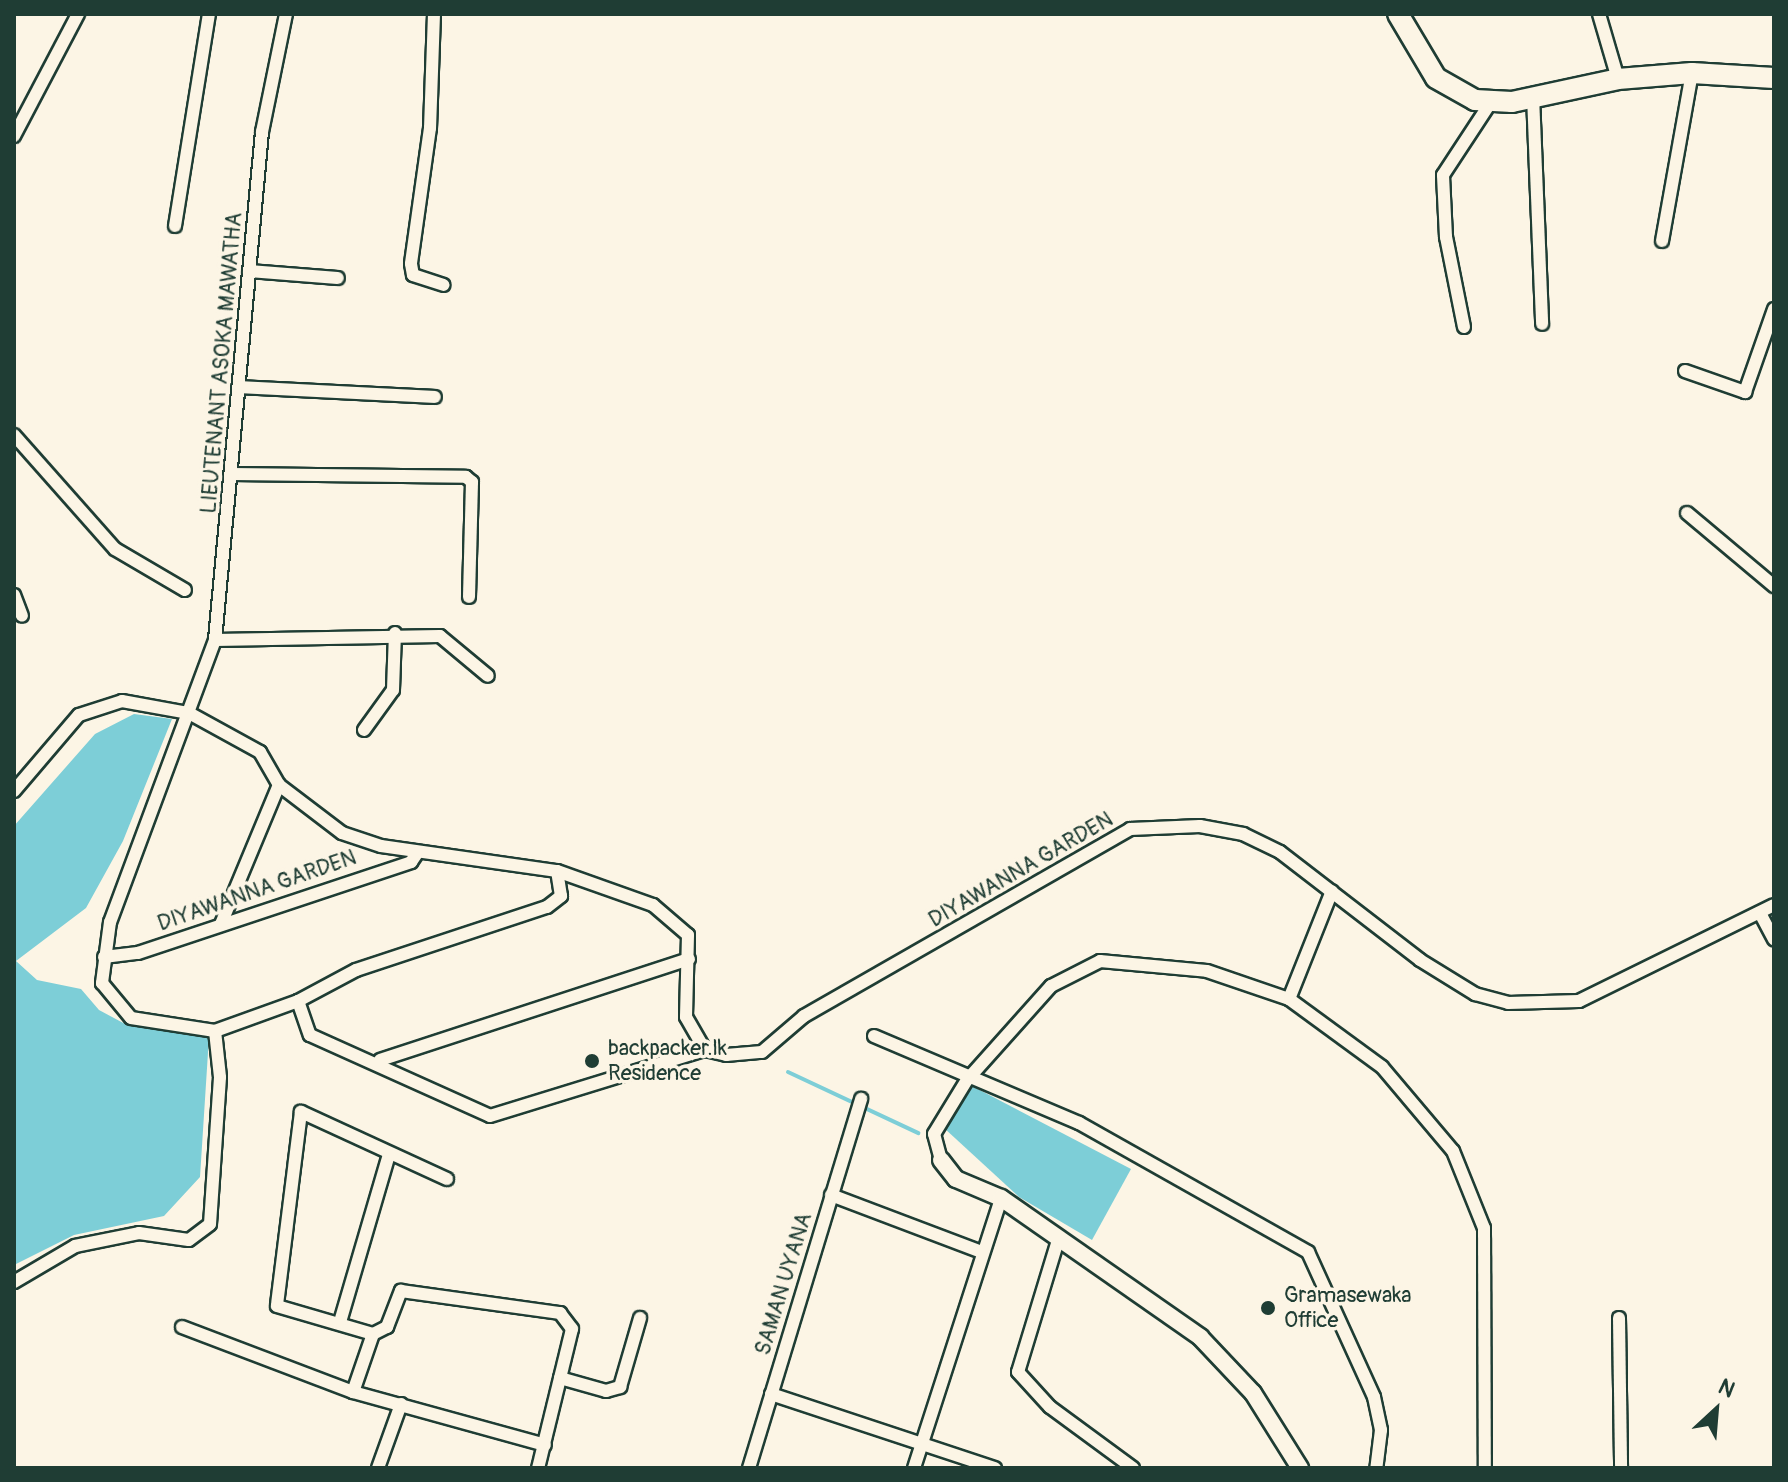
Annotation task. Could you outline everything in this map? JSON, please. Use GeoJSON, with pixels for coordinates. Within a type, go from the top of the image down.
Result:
{"type":"FeatureCollection","features":[{"type":"Feature","properties":{"kind":"main road"},"geometry":{"type":"LineString","coordinates":[[1398,14],[1436,78],[1491,102],[1618,79],[1692,73],[1774,78]]}},
{"type":"Feature","properties":{"kind":"street"},"geometry":{"type":"LineString","coordinates":[[14,136],[78,14]]}},
{"type":"Feature","properties":{"kind":"street"},"geometry":{"type":"LineString","coordinates":[[175,226],[209,14]]}},
{"type":"Feature","properties":{"kind":"street","name":"LIEUTENANT ASOKA MAWATHA"},"geometry":{"type":"LineString","coordinates":[[189,713],[215,640],[262,132],[286,14]]}},
{"type":"Feature","properties":{"kind":"street"},"geometry":{"type":"LineString","coordinates":[[434,14],[430,128],[411,264],[413,275],[443,285]]}},
{"type":"Feature","properties":{"kind":"street"},"geometry":{"type":"LineString","coordinates":[[1599,14],[1618,79]]}},
{"type":"Feature","properties":{"kind":"street"},"geometry":{"type":"LineString","coordinates":[[1662,241],[1692,73]]}},
{"type":"Feature","properties":{"kind":"street"},"geometry":{"type":"LineString","coordinates":[[1533,96],[1542,324]]}},
{"type":"Feature","properties":{"kind":"street"},"geometry":{"type":"LineString","coordinates":[[1464,327],[1446,237],[1443,175],[1491,102]]}},
{"type":"Feature","properties":{"kind":"street"},"geometry":{"type":"LineString","coordinates":[[249,271],[338,278]]}},
{"type":"Feature","properties":{"kind":"street"},"geometry":{"type":"LineString","coordinates":[[1685,371],[1745,392],[1774,309]]}},
{"type":"Feature","properties":{"kind":"street"},"geometry":{"type":"LineString","coordinates":[[239,387],[435,397]]}},
{"type":"Feature","properties":{"kind":"street"},"geometry":{"type":"LineString","coordinates":[[14,435],[115,549],[185,590]]}},
{"type":"Feature","properties":{"kind":"street"},"geometry":{"type":"LineString","coordinates":[[232,474],[466,477],[472,482],[469,597]]}},
{"type":"Feature","properties":{"kind":"street"},"geometry":{"type":"LineString","coordinates":[[1687,513],[1774,586]]}},
{"type":"Feature","properties":{"kind":"street"},"geometry":{"type":"LineString","coordinates":[[14,595],[22,616]]}},
{"type":"Feature","properties":{"kind":"street"},"geometry":{"type":"LineString","coordinates":[[364,730],[393,690],[395,633]]}},
{"type":"Feature","properties":{"kind":"street"},"geometry":{"type":"LineString","coordinates":[[215,640],[395,633],[440,636],[488,676]]}},
{"type":"Feature","properties":{"kind":"street","name":"DIYAWANNA GARDEN"},"geometry":{"type":"LineString","coordinates":[[14,791],[79,715],[122,701],[189,713],[260,752],[279,785],[342,833],[418,852],[493,856],[557,871],[653,905],[688,935],[686,1017],[705,1050],[762,1052],[804,1016],[1130,829],[1200,826],[1243,834],[1332,891],[1431,967],[1475,994],[1508,1003],[1579,1001],[1774,905]]}},
{"type":"Feature","properties":{"kind":"street"},"geometry":{"type":"LineString","coordinates":[[189,713],[110,922],[102,983],[115,1007],[131,1018],[215,1031],[298,1001],[356,970],[547,907],[561,896],[557,871]]}},
{"type":"Feature","properties":{"kind":"street"},"geometry":{"type":"LineString","coordinates":[[221,924],[279,785]]}},
{"type":"Feature","properties":{"kind":"street","name":"DIYAWANNA GARDEN"},"geometry":{"type":"LineString","coordinates":[[104,957],[138,953],[411,862],[418,852]]}},
{"type":"Feature","properties":{"kind":"street"},"geometry":{"type":"LineString","coordinates":[[1289,999],[1332,891]]}},
{"type":"Feature","properties":{"kind":"street"},"geometry":{"type":"LineString","coordinates":[[1760,913],[1774,939]]}},
{"type":"Feature","properties":{"kind":"street"},"geometry":{"type":"LineString","coordinates":[[380,1060],[689,959]]}},
{"type":"Feature","properties":{"kind":"street"},"geometry":{"type":"LineString","coordinates":[[1300,1468],[1228,1364],[1152,1299],[1001,1198],[956,1179],[941,1160],[934,1134],[971,1075],[1051,986],[1100,961],[1207,971],[1289,999],[1382,1067],[1453,1151],[1484,1228],[1485,1468]]}},
{"type":"Feature","properties":{"kind":"street"},"geometry":{"type":"LineString","coordinates":[[298,1001],[310,1035],[380,1060],[490,1116],[705,1050]]}},
{"type":"Feature","properties":{"kind":"street"},"geometry":{"type":"LineString","coordinates":[[14,1282],[75,1246],[139,1233],[189,1240],[210,1224],[220,1077],[215,1031]]}},
{"type":"Feature","properties":{"kind":"street"},"geometry":{"type":"LineString","coordinates":[[874,1036],[1079,1123],[1308,1252],[1374,1397],[1381,1430],[1376,1468]]}},
{"type":"Feature","properties":{"kind":"street","name":"SAMAN UYANA"},"geometry":{"type":"LineString","coordinates":[[749,1468],[859,1105]]}},
{"type":"Feature","properties":{"kind":"street"},"geometry":{"type":"LineString","coordinates":[[373,1334],[277,1306],[301,1112],[447,1179]]}},
{"type":"Feature","properties":{"kind":"street"},"geometry":{"type":"LineString","coordinates":[[340,1322],[389,1154]]}},
{"type":"Feature","properties":{"kind":"street"},"geometry":{"type":"LineString","coordinates":[[831,1195],[982,1252]]}},
{"type":"Feature","properties":{"kind":"street"},"geometry":{"type":"LineString","coordinates":[[914,1468],[1001,1198]]}},
{"type":"Feature","properties":{"kind":"street"},"geometry":{"type":"LineString","coordinates":[[1059,1237],[1018,1372],[1050,1407],[1133,1468]]}},
{"type":"Feature","properties":{"kind":"street"},"geometry":{"type":"LineString","coordinates":[[353,1392],[373,1334],[387,1327],[401,1291],[560,1313],[572,1329],[538,1468]]}},
{"type":"Feature","properties":{"kind":"street"},"geometry":{"type":"LineString","coordinates":[[560,1378],[620,1387],[640,1318]]}},
{"type":"Feature","properties":{"kind":"street"},"geometry":{"type":"LineString","coordinates":[[1619,1318],[1621,1468]]}},
{"type":"Feature","properties":{"kind":"street"},"geometry":{"type":"LineString","coordinates":[[182,1327],[353,1392],[545,1445]]}},
{"type":"Feature","properties":{"kind":"street"},"geometry":{"type":"LineString","coordinates":[[771,1394],[995,1468]]}},
{"type":"Feature","properties":{"kind":"street"},"geometry":{"type":"LineString","coordinates":[[378,1468],[401,1404]]}},
{"type":"Feature","properties":{"kind":"water"},"geometry":{"type":"Polygon","coordinates":[[[134,714],[172,719],[123,841],[86,908],[16,961],[37,980],[81,989],[99,1010],[127,1025],[209,1037],[200,1177],[164,1216],[74,1235],[14,1265],[14,826],[95,734],[134,714]]]}},
{"type":"Feature","properties":{"kind":"water"},"geometry":{"type":"Polygon","coordinates":[[[972,1086],[1131,1169],[1092,1240],[1019,1197],[944,1128],[972,1086]]]}},
{"type":"Feature","properties":{"kind":"waterway"},"geometry":{"type":"LineString","coordinates":[[788,1072],[918,1133]]}},
{"type":"Feature","properties":{"kind":"place","name":"backpacker.lk Residence"},"geometry":{"type":"Point","coordinates":[592,1061]}},
{"type":"Feature","properties":{"kind":"place","name":"Gramasewaka Office"},"geometry":{"type":"Point","coordinates":[1268,1308]}}]}
